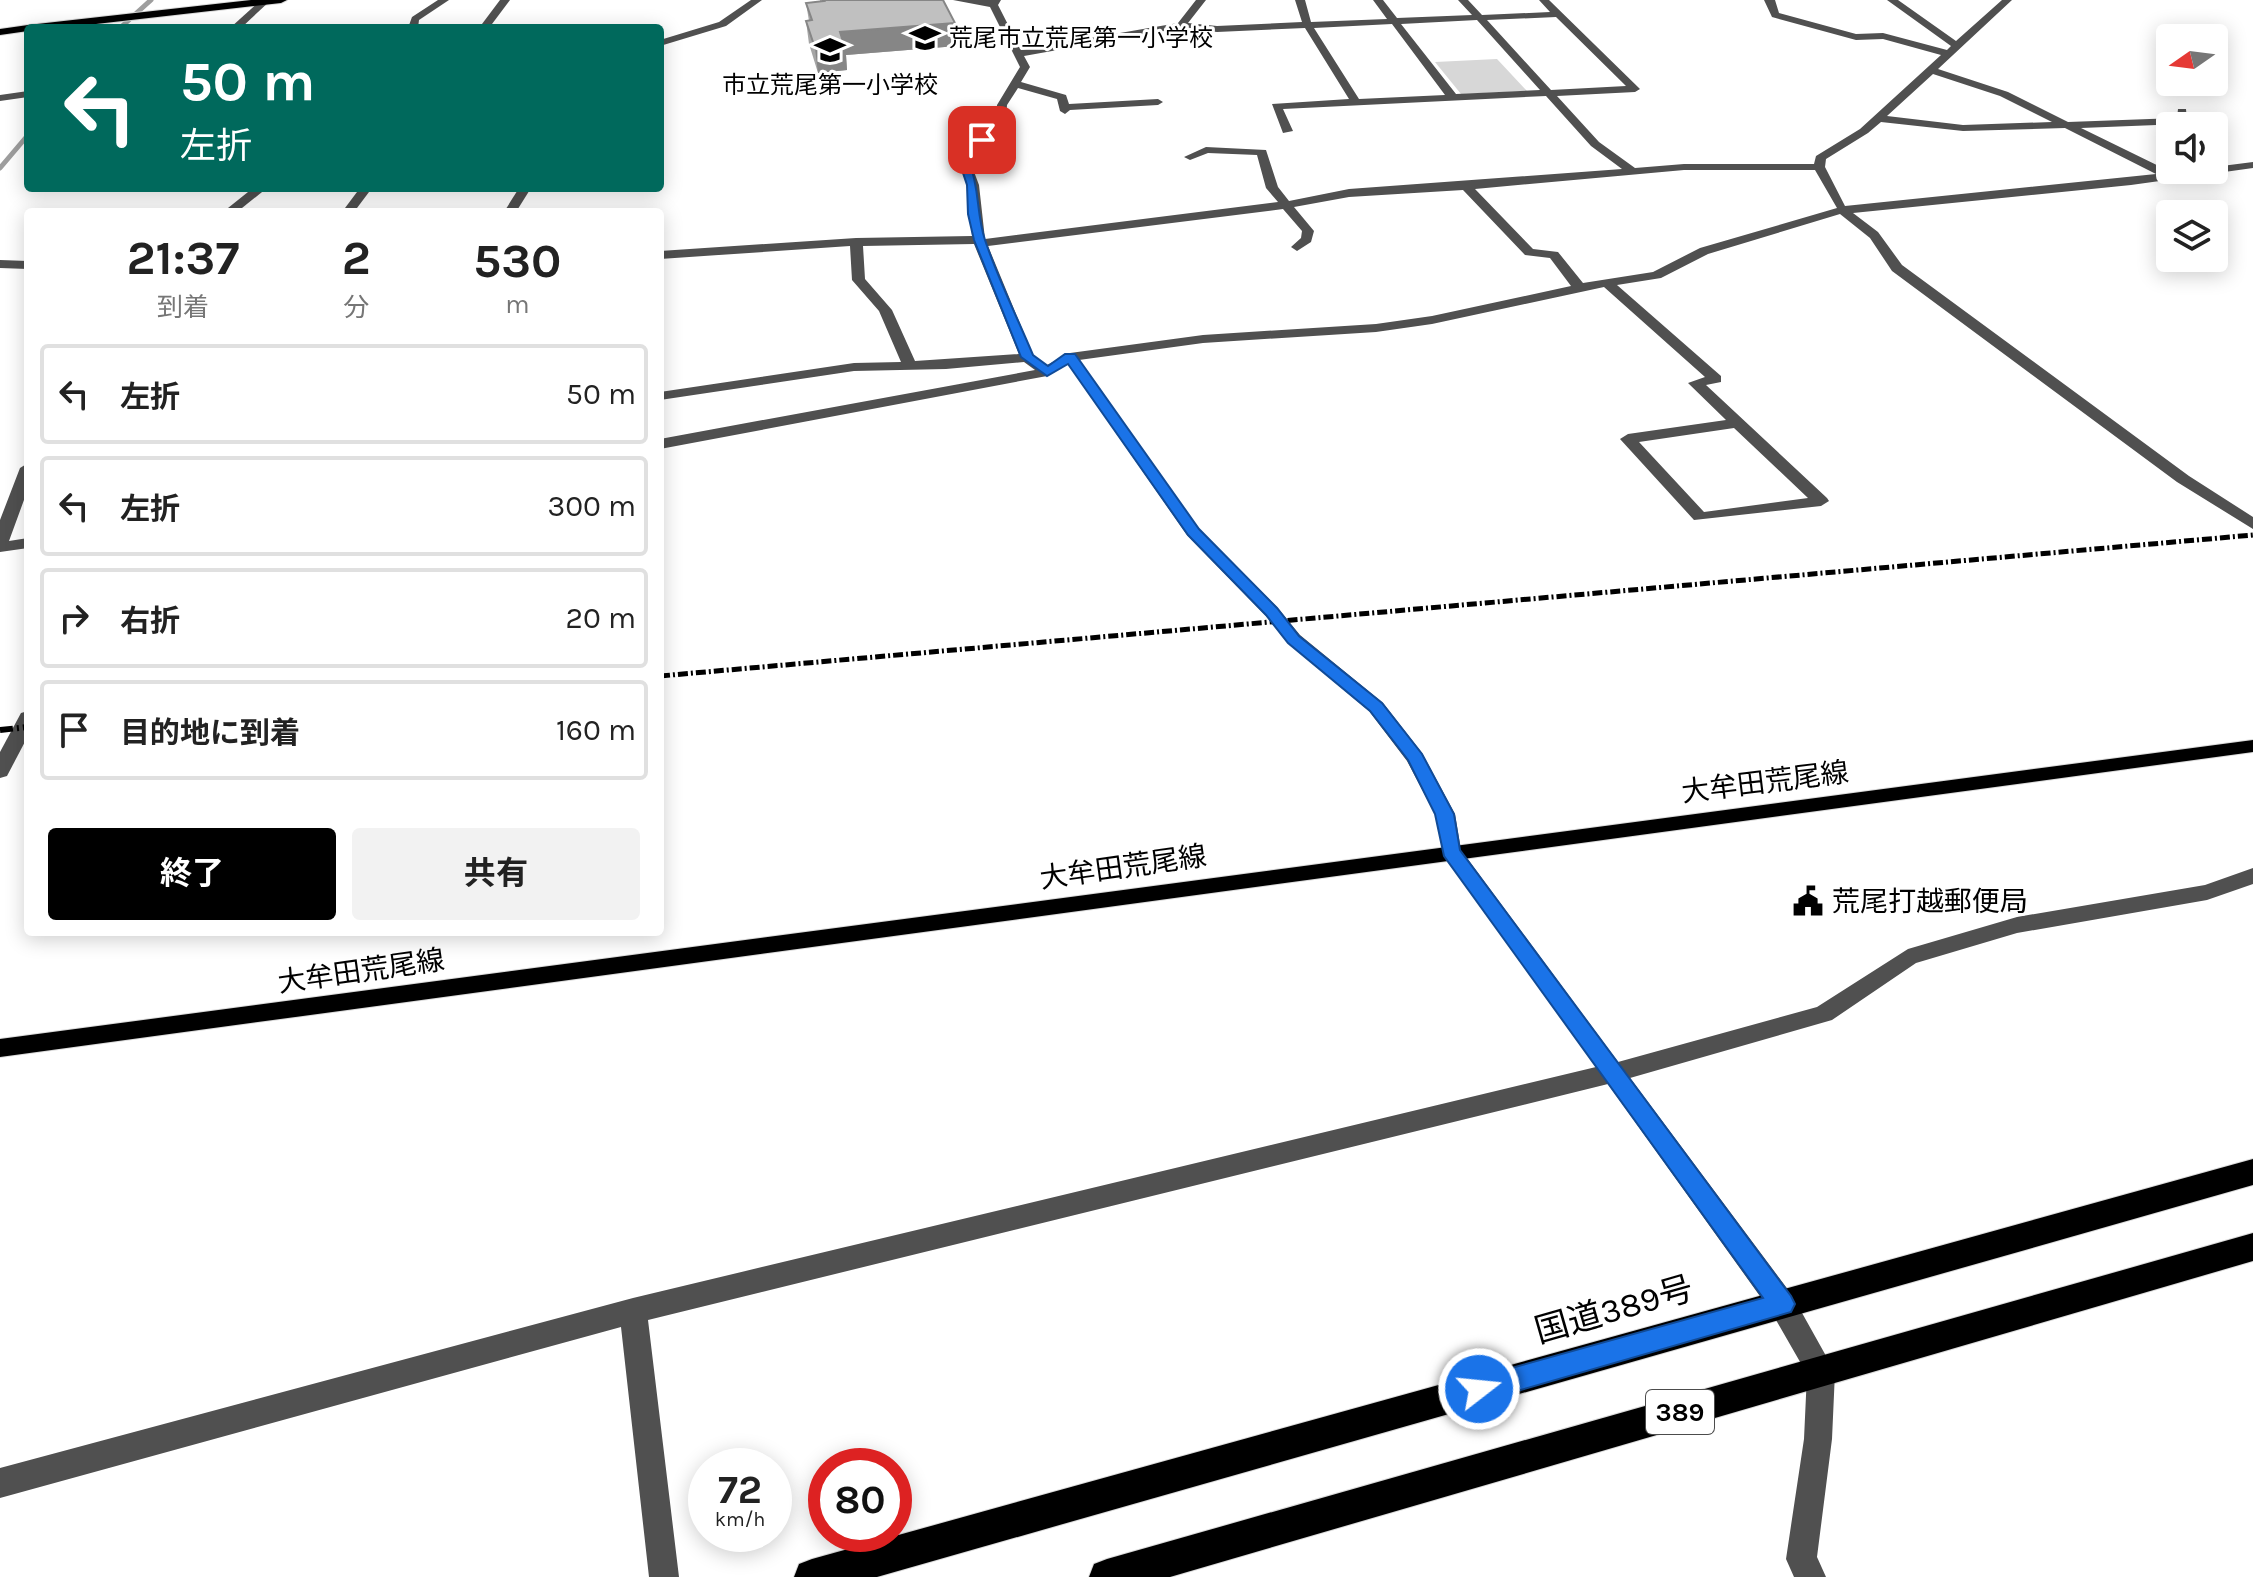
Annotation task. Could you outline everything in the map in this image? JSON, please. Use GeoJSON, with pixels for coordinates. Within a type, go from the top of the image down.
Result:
{"type":"FeatureCollection","features":[{"type":"Feature","properties":{"kind":"highway"},"geometry":{"type":"LineString","coordinates":[[64,24],[281,0]]}},
{"type":"Feature","properties":{"kind":"highway"},"geometry":{"type":"LineString","coordinates":[[0,32],[24,29]]}},
{"type":"Feature","properties":{"kind":"highway","name":"国道389号"},"geometry":{"type":"LineString","coordinates":[[812,1577],[2253,1172]]}},
{"type":"Feature","properties":{"kind":"highway","name":"389"},"geometry":{"type":"LineString","coordinates":[[1107,1577],[2253,1247]]}},
{"type":"Feature","properties":{"kind":"main road","name":"大牟田荒尾線"},"geometry":{"type":"LineString","coordinates":[[0,1048],[1451,851],[2253,746]]}},
{"type":"Feature","properties":{"kind":"street"},"geometry":{"type":"LineString","coordinates":[[414,24],[415,19],[444,0]]}},
{"type":"Feature","properties":{"kind":"street"},"geometry":{"type":"LineString","coordinates":[[487,24],[505,0]]}},
{"type":"Feature","properties":{"kind":"street"},"geometry":{"type":"LineString","coordinates":[[664,42],[716,29],[735,19],[757,0]]}},
{"type":"Feature","properties":{"kind":"street"},"geometry":{"type":"LineString","coordinates":[[958,0],[994,2],[1025,67],[1002,105],[1001,119],[964,161],[973,185],[974,214],[980,241],[1027,357],[1047,372]]}},
{"type":"Feature","properties":{"kind":"street"},"geometry":{"type":"LineString","coordinates":[[1181,25],[1201,0]]}},
{"type":"Feature","properties":{"kind":"street"},"geometry":{"type":"LineString","coordinates":[[1300,0],[1308,25],[1356,102]]}},
{"type":"Feature","properties":{"kind":"street"},"geometry":{"type":"LineString","coordinates":[[1378,0],[1453,98]]}},
{"type":"Feature","properties":{"kind":"street"},"geometry":{"type":"LineString","coordinates":[[1463,0],[1595,144],[1633,172]]}},
{"type":"Feature","properties":{"kind":"street"},"geometry":{"type":"LineString","coordinates":[[1287,131],[1276,106],[1635,89],[1544,0]]}},
{"type":"Feature","properties":{"kind":"street"},"geometry":{"type":"LineString","coordinates":[[1769,0],[1775,15],[1856,37],[1883,36],[1953,50]]}},
{"type":"Feature","properties":{"kind":"street"},"geometry":{"type":"LineString","coordinates":[[1892,0],[1953,50]]}},
{"type":"Feature","properties":{"kind":"street"},"geometry":{"type":"LineString","coordinates":[[2007,0],[1864,131],[1820,158],[1819,167],[1841,208],[1874,235],[1897,268],[2183,479],[2253,524]]}},
{"type":"Feature","properties":{"kind":"street"},"geometry":{"type":"LineString","coordinates":[[240,24],[266,1]]}},
{"type":"Feature","properties":{"kind":"street"},"geometry":{"type":"LineString","coordinates":[[1018,54],[1181,25],[1217,29],[1559,14]]}},
{"type":"Feature","properties":{"kind":"street"},"geometry":{"type":"LineString","coordinates":[[1932,70],[2004,94],[2156,170]]}},
{"type":"Feature","properties":{"kind":"street"},"geometry":{"type":"LineString","coordinates":[[1015,84],[1062,97],[1064,109],[1158,102]]}},
{"type":"Feature","properties":{"kind":"street"},"geometry":{"type":"LineString","coordinates":[[0,98],[24,95]]}},
{"type":"Feature","properties":{"kind":"street"},"geometry":{"type":"LineString","coordinates":[[1878,118],[1963,128],[2065,126],[2182,121],[2182,111]]}},
{"type":"Feature","properties":{"kind":"street"},"geometry":{"type":"LineString","coordinates":[[1190,157],[1206,150],[1262,152],[1272,188],[1308,231],[1307,239],[1297,247]]}},
{"type":"Feature","properties":{"kind":"street"},"geometry":{"type":"LineString","coordinates":[[664,255],[856,242],[980,241],[1285,205],[1349,193],[1736,164],[1819,167]]}},
{"type":"Feature","properties":{"kind":"street"},"geometry":{"type":"LineString","coordinates":[[2228,168],[2253,165]]}},
{"type":"Feature","properties":{"kind":"street"},"geometry":{"type":"LineString","coordinates":[[664,443],[1047,372],[1070,357],[1258,334],[1376,328],[1474,312],[1580,288],[1656,275],[1704,251],[1841,208],[2156,177]]}},
{"type":"Feature","properties":{"kind":"street"},"geometry":{"type":"LineString","coordinates":[[1466,186],[1529,252],[1554,255],[1580,288]]}},
{"type":"Feature","properties":{"kind":"street"},"geometry":{"type":"LineString","coordinates":[[234,208],[256,192]]}},
{"type":"Feature","properties":{"kind":"street"},"geometry":{"type":"LineString","coordinates":[[856,242],[859,280],[885,310],[910,365]]}},
{"type":"Feature","properties":{"kind":"street"},"geometry":{"type":"LineString","coordinates":[[0,264],[24,265]]}},
{"type":"Feature","properties":{"kind":"street"},"geometry":{"type":"LineString","coordinates":[[1607,283],[1716,379],[1695,383],[1821,501],[1700,517],[1628,439],[1737,423]]}},
{"type":"Feature","properties":{"kind":"street"},"geometry":{"type":"LineString","coordinates":[[664,395],[854,367],[1027,357]]}},
{"type":"Feature","properties":{"kind":"street"},"geometry":{"type":"LineString","coordinates":[[1070,357],[1193,532],[1271,611],[1294,639],[1376,707],[1408,748],[1445,814],[1451,851],[1782,1304],[1821,1372],[1818,1439],[1801,1559],[1811,1577]]}},
{"type":"Feature","properties":{"kind":"street"},"geometry":{"type":"LineString","coordinates":[[24,479],[0,545],[24,543]]}},
{"type":"Feature","properties":{"kind":"street"},"geometry":{"type":"LineString","coordinates":[[0,771],[24,725]]}},
{"type":"Feature","properties":{"kind":"street"},"geometry":{"type":"LineString","coordinates":[[0,1483],[633,1311],[1612,1073],[1824,1014],[1908,957],[2017,925],[2207,892],[2253,876]]}},
{"type":"Feature","properties":{"kind":"street"},"geometry":{"type":"LineString","coordinates":[[633,1311],[664,1577]]}},
{"type":"Feature","properties":{"kind":"shaded area"},"geometry":{"type":"Polygon","coordinates":[[[1497,59],[1527,91],[1461,94],[1435,62],[1497,59]]]}},
{"type":"Feature","properties":{"kind":"building"},"geometry":{"type":"Polygon","coordinates":[[[823,0],[943,0],[955,23],[840,32],[844,45],[815,48],[806,21],[812,20],[806,3],[823,0]]]}},
{"type":"Feature","properties":{"kind":"waterway"},"geometry":{"type":"LineString","coordinates":[[124,24],[151,0]]}},
{"type":"Feature","properties":{"kind":"waterway"},"geometry":{"type":"LineString","coordinates":[[0,168],[24,140]]}},
{"type":"Feature","properties":{"kind":"railway"},"geometry":{"type":"LineString","coordinates":[[664,676],[2253,535]]}},
{"type":"Feature","properties":{"kind":"railway"},"geometry":{"type":"LineString","coordinates":[[0,730],[24,727]]}},
{"type":"Feature","properties":{"kind":"place","name":"荒尾市立荒尾第一小学校"},"geometry":{"type":"Point","coordinates":[925,38]}},
{"type":"Feature","properties":{"kind":"place","name":"市立荒尾第一小学校"},"geometry":{"type":"Point","coordinates":[830,50]}},
{"type":"Feature","properties":{"kind":"place","name":"荒尾打越郵便局"},"geometry":{"type":"Point","coordinates":[1808,901]}},
{"type":"Feature","properties":{"kind":"route"},"geometry":{"type":"LineString","coordinates":[[982,140],[964,161],[973,185],[979,240],[1027,357],[1047,372],[1070,357],[1193,532],[1271,611],[1276,621],[1294,639],[1376,707],[1415,758],[1445,814],[1451,851],[1782,1304],[1479,1389]]}}]}
